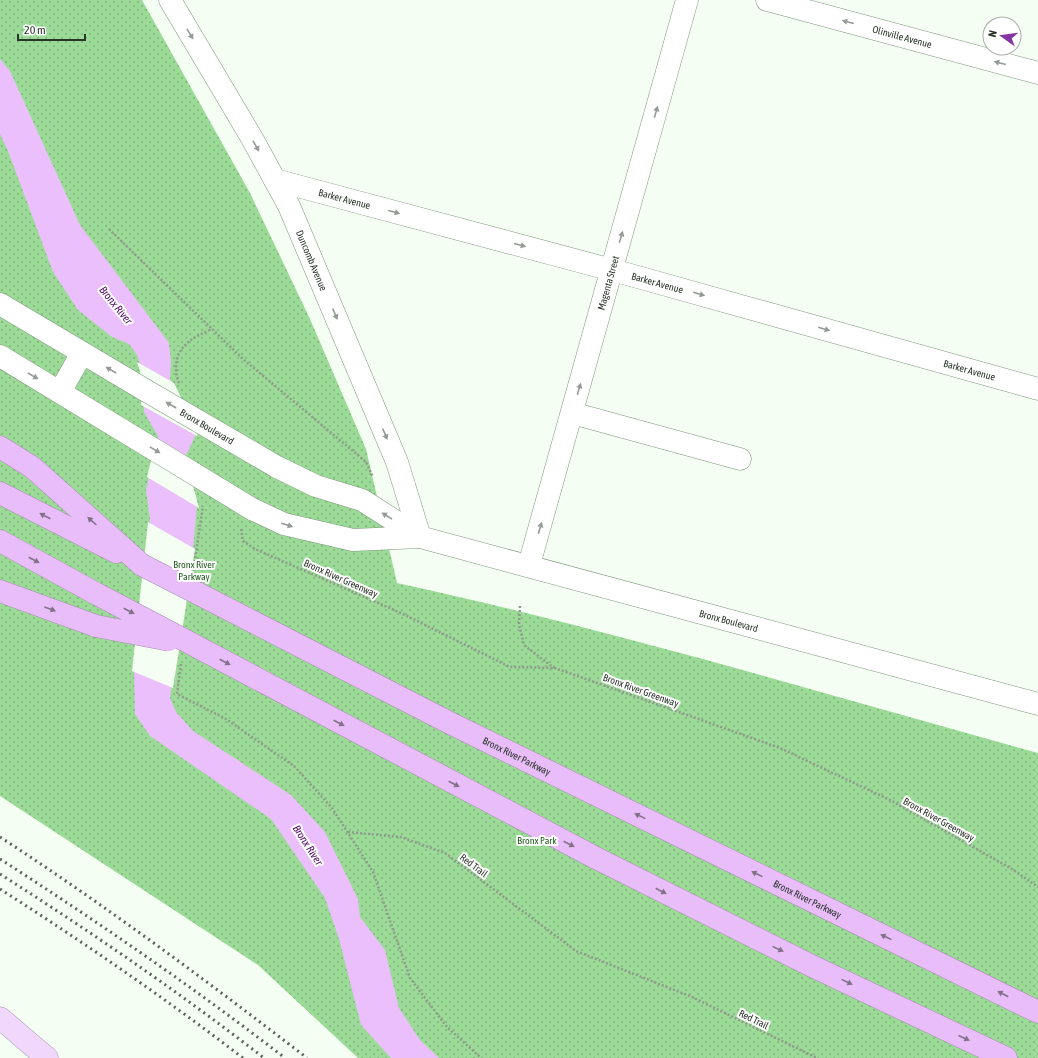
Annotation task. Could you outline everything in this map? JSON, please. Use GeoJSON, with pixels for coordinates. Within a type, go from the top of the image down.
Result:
{"type":"FeatureCollection","features":[{"type":"Feature","properties":{"kind":"highway"},"geometry":{"type":"LineString","coordinates":[[0,447],[32,467],[142,565]]}},
{"type":"Feature","properties":{"kind":"highway","name":"Bronx River Parkway"},"geometry":{"type":"LineString","coordinates":[[0,493],[450,723],[1038,1012]]}},
{"type":"Feature","properties":{"kind":"highway"},"geometry":{"type":"LineString","coordinates":[[0,541],[190,644],[596,858],[812,966],[1006,1058]]}},
{"type":"Feature","properties":{"kind":"highway"},"geometry":{"type":"LineString","coordinates":[[0,591],[96,626],[190,644]]}},
{"type":"Feature","properties":{"kind":"main road"},"geometry":{"type":"LineString","coordinates":[[0,1018],[47,1058]]}},
{"type":"Feature","properties":{"kind":"street","name":"Duncomb Avenue"},"geometry":{"type":"LineString","coordinates":[[170,0],[275,180],[301,233],[394,454],[420,537]]}},
{"type":"Feature","properties":{"kind":"street","name":"Magenta Street"},"geometry":{"type":"LineString","coordinates":[[529,565],[687,0]]}},
{"type":"Feature","properties":{"kind":"street","name":"Olinville Avenue"},"geometry":{"type":"LineString","coordinates":[[766,0],[1038,73]]}},
{"type":"Feature","properties":{"kind":"street","name":"Barker Avenue"},"geometry":{"type":"LineString","coordinates":[[275,180],[612,270],[1038,389]]}},
{"type":"Feature","properties":{"kind":"street","name":"Bronx Boulevard"},"geometry":{"type":"LineString","coordinates":[[0,304],[277,467],[316,486],[362,500],[420,537]]}},
{"type":"Feature","properties":{"kind":"street"},"geometry":{"type":"LineString","coordinates":[[60,392],[82,353]]}},
{"type":"Feature","properties":{"kind":"street","name":"Bronx Boulevard"},"geometry":{"type":"LineString","coordinates":[[0,356],[122,430],[246,518],[284,524],[353,540],[420,537],[529,565],[1038,704]]}},
{"type":"Feature","properties":{"kind":"street"},"geometry":{"type":"LineString","coordinates":[[572,413],[740,459]]}},
{"type":"Feature","properties":{"kind":"path"},"geometry":{"type":"LineString","coordinates":[[109,228],[243,359],[366,462],[373,477]]}},
{"type":"Feature","properties":{"kind":"path"},"geometry":{"type":"LineString","coordinates":[[181,386],[178,380],[176,367],[180,350],[189,340],[212,329]]}},
{"type":"Feature","properties":{"kind":"path"},"geometry":{"type":"LineString","coordinates":[[194,570],[204,500]]}},
{"type":"Feature","properties":{"kind":"path","name":"Bronx River Greenway"},"geometry":{"type":"LineString","coordinates":[[246,518],[243,541],[255,549],[401,613],[510,667],[555,668],[780,748],[890,800],[1012,869],[1038,887]]}},
{"type":"Feature","properties":{"kind":"path"},"geometry":{"type":"LineString","coordinates":[[520,606],[519,624],[524,645],[555,668]]}},
{"type":"Feature","properties":{"kind":"path"},"geometry":{"type":"LineString","coordinates":[[182,663],[177,694],[226,719],[294,766],[332,808],[373,872],[410,978],[447,1027],[480,1058]]}},
{"type":"Feature","properties":{"kind":"path","name":"Red Trail"},"geometry":{"type":"LineString","coordinates":[[347,832],[401,838],[445,853],[576,951],[692,997],[817,1058]]}},
{"type":"Feature","properties":{"kind":"green space","name":"Bronx Park"},"geometry":{"type":"Polygon","coordinates":[[[0,0],[142,0],[250,193],[310,319],[366,449],[397,583],[478,601],[639,642],[1038,753],[1038,1058],[358,1058],[258,965],[0,796],[0,0]]]}},
{"type":"Feature","properties":{"kind":"water","name":"Bronx River"},"geometry":{"type":"Polygon","coordinates":[[[0,59],[10,71],[80,225],[169,343],[171,361],[170,379],[196,434],[184,460],[197,505],[193,550],[170,698],[176,712],[193,731],[291,795],[325,832],[358,899],[360,917],[385,950],[399,1008],[420,1040],[439,1058],[391,1058],[361,1025],[339,939],[325,898],[271,819],[150,736],[135,714],[134,672],[150,519],[146,490],[158,436],[144,412],[142,371],[137,355],[129,344],[112,337],[78,310],[53,272],[8,151],[0,134],[0,59]]]}},
{"type":"Feature","properties":{"kind":"pier"},"geometry":{"type":"Polygon","coordinates":[[[137,362],[174,383],[198,433],[197,436],[141,405],[140,371],[137,362]]]}},
{"type":"Feature","properties":{"kind":"pier"},"geometry":{"type":"Polygon","coordinates":[[[156,440],[186,460],[199,508],[147,477],[156,440]]]}},
{"type":"Feature","properties":{"kind":"pier"},"geometry":{"type":"Polygon","coordinates":[[[148,522],[195,549],[173,688],[132,671],[148,522]]]}},
{"type":"Feature","properties":{"kind":"railway"},"geometry":{"type":"LineString","coordinates":[[0,837],[156,944],[307,1058]]}},
{"type":"Feature","properties":{"kind":"railway"},"geometry":{"type":"LineString","coordinates":[[0,859],[145,956],[285,1058]]}},
{"type":"Feature","properties":{"kind":"railway"},"geometry":{"type":"LineString","coordinates":[[0,874],[134,963],[264,1058]]}},
{"type":"Feature","properties":{"kind":"railway"},"geometry":{"type":"LineString","coordinates":[[0,889],[123,971],[243,1058]]}}]}
